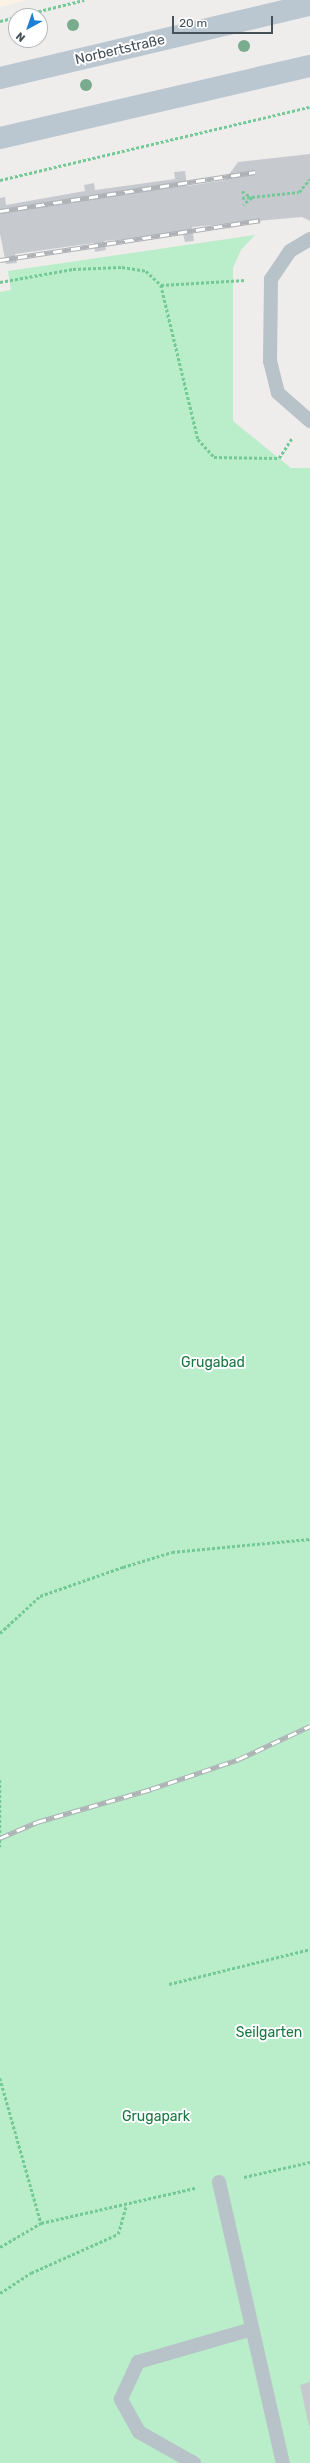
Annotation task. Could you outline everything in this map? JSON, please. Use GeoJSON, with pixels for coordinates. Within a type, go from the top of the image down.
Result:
{"type":"FeatureCollection","features":[{"type":"Feature","properties":{"kind":"main road","name":"Norbertstraße"},"geometry":{"type":"LineString","coordinates":[[0,78],[301,5]]}},
{"type":"Feature","properties":{"kind":"main road"},"geometry":{"type":"LineString","coordinates":[[0,138],[310,66]]}},
{"type":"Feature","properties":{"kind":"lane"},"geometry":{"type":"LineString","coordinates":[[307,420],[288,405],[274,380],[270,361],[271,278],[290,251],[310,239]]}},
{"type":"Feature","properties":{"kind":"lane"},"geometry":{"type":"LineString","coordinates":[[219,2182],[284,2463]]}},
{"type":"Feature","properties":{"kind":"lane"},"geometry":{"type":"LineString","coordinates":[[194,2463],[139,2432],[122,2399],[138,2362],[252,2329]]}},
{"type":"Feature","properties":{"kind":"path"},"geometry":{"type":"LineString","coordinates":[[48,9],[84,0]]}},
{"type":"Feature","properties":{"kind":"path"},"geometry":{"type":"LineString","coordinates":[[0,180],[310,107]]}},
{"type":"Feature","properties":{"kind":"path"},"geometry":{"type":"LineString","coordinates":[[242,198],[299,192],[310,181]]}},
{"type":"Feature","properties":{"kind":"path"},"geometry":{"type":"LineString","coordinates":[[242,191],[252,198]]}},
{"type":"Feature","properties":{"kind":"path"},"geometry":{"type":"LineString","coordinates":[[243,206],[252,198]]}},
{"type":"Feature","properties":{"kind":"path"},"geometry":{"type":"LineString","coordinates":[[0,282],[73,269],[122,267],[146,271],[161,285],[198,439],[214,457],[279,458],[307,420]]}},
{"type":"Feature","properties":{"kind":"path"},"geometry":{"type":"LineString","coordinates":[[161,285],[233,280]]}},
{"type":"Feature","properties":{"kind":"path"},"geometry":{"type":"LineString","coordinates":[[0,1633],[40,1596],[172,1552],[223,1545],[310,1539]]}},
{"type":"Feature","properties":{"kind":"path"},"geometry":{"type":"LineString","coordinates":[[0,1780],[0,1847]]}},
{"type":"Feature","properties":{"kind":"path"},"geometry":{"type":"LineString","coordinates":[[169,1984],[310,1949]]}},
{"type":"Feature","properties":{"kind":"path"},"geometry":{"type":"LineString","coordinates":[[0,2078],[42,2223]]}},
{"type":"Feature","properties":{"kind":"path"},"geometry":{"type":"LineString","coordinates":[[0,2247],[42,2223],[126,2206],[219,2182],[310,2162]]}},
{"type":"Feature","properties":{"kind":"path"},"geometry":{"type":"LineString","coordinates":[[0,2292],[31,2272],[118,2234],[126,2206]]}},
{"type":"Feature","properties":{"kind":"shaded area"},"geometry":{"type":"Polygon","coordinates":[[[0,0],[28,0],[0,7],[0,0]]]}},
{"type":"Feature","properties":{"kind":"green space","name":"Grugapark"},"geometry":{"type":"Polygon","coordinates":[[[255,235],[241,250],[233,268],[233,421],[291,468],[310,468],[310,2463],[0,2463],[0,292],[11,290],[8,271],[255,235]]]}},
{"type":"Feature","properties":{"kind":"building"},"geometry":{"type":"Polygon","coordinates":[[[310,154],[310,221],[302,217],[192,227],[194,241],[185,242],[183,234],[104,241],[106,250],[95,252],[94,243],[15,254],[17,263],[6,264],[0,234],[0,198],[5,197],[6,205],[85,191],[84,185],[94,183],[95,190],[175,179],[174,172],[185,171],[187,186],[225,180],[238,162],[310,154]]]}},
{"type":"Feature","properties":{"kind":"building"},"geometry":{"type":"Polygon","coordinates":[[[310,2382],[310,2426],[309,2426],[300,2385],[310,2382]]]}},
{"type":"Feature","properties":{"kind":"railway"},"geometry":{"type":"LineString","coordinates":[[0,211],[255,172]]}},
{"type":"Feature","properties":{"kind":"railway"},"geometry":{"type":"LineString","coordinates":[[0,260],[260,220]]}},
{"type":"Feature","properties":{"kind":"railway"},"geometry":{"type":"LineString","coordinates":[[0,1838],[37,1822],[151,1789],[239,1759],[310,1726]]}},
{"type":"Feature","properties":{"kind":"park label","name":"Grugabad"},"geometry":{"type":"Point","coordinates":[213,1363]}},
{"type":"Feature","properties":{"kind":"park label","name":"Seilgarten"},"geometry":{"type":"Point","coordinates":[269,2033]}}]}
